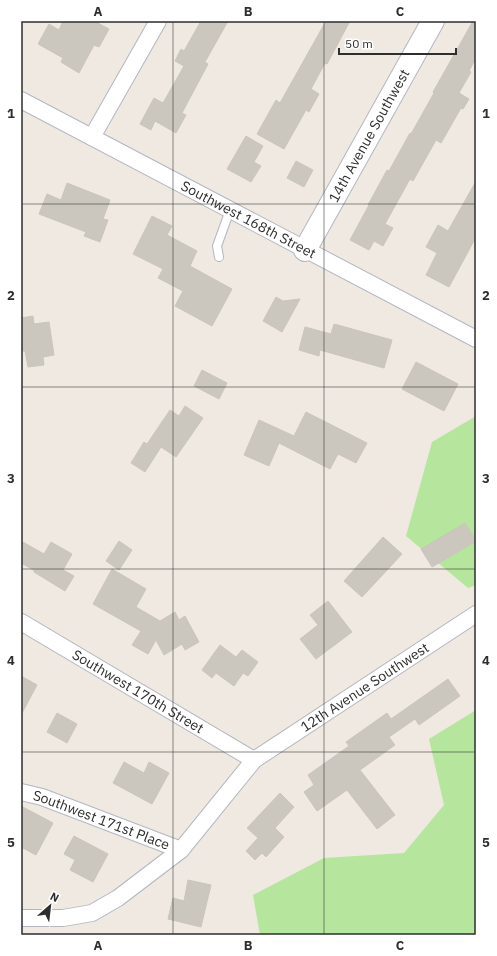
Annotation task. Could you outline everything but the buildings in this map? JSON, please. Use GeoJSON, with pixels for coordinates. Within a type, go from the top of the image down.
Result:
{"type":"FeatureCollection","features":[{"type":"Feature","properties":{"kind":"street"},"geometry":{"type":"LineString","coordinates":[[92,137],[158,21]]}},
{"type":"Feature","properties":{"kind":"street","name":"14th Avenue Southwest"},"geometry":{"type":"LineString","coordinates":[[305,250],[433,21]]}},
{"type":"Feature","properties":{"kind":"street","name":"Southwest 168th Street"},"geometry":{"type":"LineString","coordinates":[[21,100],[305,250],[474,333]]}},
{"type":"Feature","properties":{"kind":"street","name":"12th Avenue Southwest"},"geometry":{"type":"LineString","coordinates":[[181,850],[254,760],[476,614]]}},
{"type":"Feature","properties":{"kind":"street","name":"Southwest 170th Street"},"geometry":{"type":"LineString","coordinates":[[21,622],[254,760]]}},
{"type":"Feature","properties":{"kind":"street","name":"Southwest 171st Place"},"geometry":{"type":"LineString","coordinates":[[21,792],[42,797],[181,850]]}},
{"type":"Feature","properties":{"kind":"street"},"geometry":{"type":"LineString","coordinates":[[21,918],[63,918],[92,913],[118,898],[181,850]]}},
{"type":"Feature","properties":{"kind":"lane"},"geometry":{"type":"LineString","coordinates":[[219,257],[216,246],[230,210]]}},
{"type":"Feature","properties":{"kind":"green space"},"geometry":{"type":"Polygon","coordinates":[[[476,416],[476,585],[468,588],[406,536],[432,442],[476,416]]]}},
{"type":"Feature","properties":{"kind":"green space"},"geometry":{"type":"Polygon","coordinates":[[[476,710],[476,935],[260,935],[253,895],[324,858],[404,853],[444,805],[429,739],[476,710]]]}}]}
